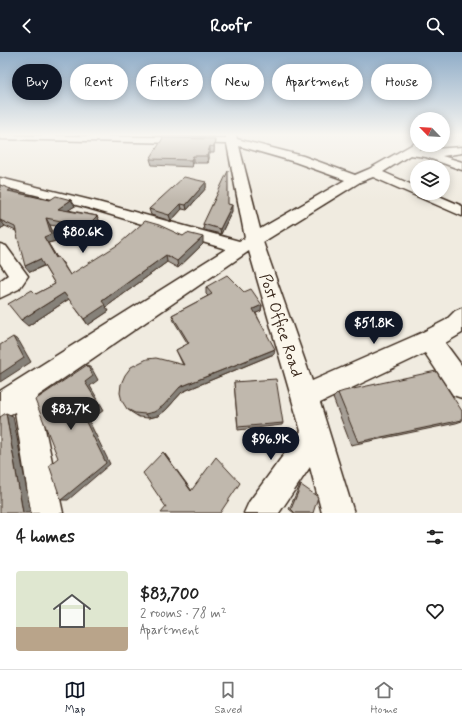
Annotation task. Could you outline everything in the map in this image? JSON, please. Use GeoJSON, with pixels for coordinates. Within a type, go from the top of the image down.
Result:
{"type":"FeatureCollection","features":[{"type":"Feature","properties":{"kind":"street","name":"Post Office Road"},"geometry":{"type":"LineString","coordinates":[[235,157],[247,244],[305,397],[338,513]]}},
{"type":"Feature","properties":{"kind":"street"},"geometry":{"type":"LineString","coordinates":[[291,157],[355,179]]}},
{"type":"Feature","properties":{"kind":"street"},"geometry":{"type":"LineString","coordinates":[[0,406],[247,244],[355,179],[405,157]]}},
{"type":"Feature","properties":{"kind":"street"},"geometry":{"type":"LineString","coordinates":[[436,157],[462,166]]}},
{"type":"Feature","properties":{"kind":"street"},"geometry":{"type":"LineString","coordinates":[[373,172],[410,189]]}},
{"type":"Feature","properties":{"kind":"street"},"geometry":{"type":"LineString","coordinates":[[0,182],[247,244]]}},
{"type":"Feature","properties":{"kind":"street"},"geometry":{"type":"LineString","coordinates":[[436,200],[462,211]]}},
{"type":"Feature","properties":{"kind":"street"},"geometry":{"type":"LineString","coordinates":[[0,250],[19,276],[12,284],[0,290]]}},
{"type":"Feature","properties":{"kind":"street"},"geometry":{"type":"LineString","coordinates":[[305,397],[429,340],[454,327],[462,317]]}},
{"type":"Feature","properties":{"kind":"street"},"geometry":{"type":"LineString","coordinates":[[429,340],[462,386]]}},
{"type":"Feature","properties":{"kind":"street"},"geometry":{"type":"LineString","coordinates":[[24,391],[47,513]]}},
{"type":"Feature","properties":{"kind":"street"},"geometry":{"type":"LineString","coordinates":[[260,513],[316,434]]}},
{"type":"Feature","properties":{"kind":"building"},"geometry":{"type":"Polygon","coordinates":[[[152,157],[193,157],[191,160],[150,159],[152,157]]]}},
{"type":"Feature","properties":{"kind":"building"},"geometry":{"type":"Polygon","coordinates":[[[228,171],[228,204],[232,205],[220,229],[203,224],[228,171]]]}},
{"type":"Feature","properties":{"kind":"building"},"geometry":{"type":"Polygon","coordinates":[[[184,177],[206,182],[186,205],[181,204],[169,215],[149,209],[184,177]]]}},
{"type":"Feature","properties":{"kind":"building"},"geometry":{"type":"Polygon","coordinates":[[[0,185],[11,189],[8,191],[50,200],[56,196],[71,200],[58,209],[97,216],[87,226],[46,218],[51,234],[44,237],[56,258],[58,257],[70,275],[119,244],[145,221],[159,225],[183,236],[187,233],[203,237],[177,261],[166,255],[102,301],[105,305],[84,319],[64,293],[21,320],[8,304],[32,290],[36,294],[55,284],[40,259],[25,266],[15,227],[0,220],[0,185]]]}},
{"type":"Feature","properties":{"kind":"building"},"geometry":{"type":"Polygon","coordinates":[[[227,275],[244,292],[251,289],[262,305],[253,309],[275,349],[180,387],[163,406],[154,412],[145,414],[135,413],[127,409],[122,401],[120,393],[121,384],[125,375],[131,367],[147,359],[156,358],[184,365],[176,350],[189,343],[172,315],[212,294],[206,287],[227,275]]]}},
{"type":"Feature","properties":{"kind":"building"},"geometry":{"type":"Polygon","coordinates":[[[13,337],[24,358],[0,374],[0,345],[13,337]]]}},
{"type":"Feature","properties":{"kind":"building"},"geometry":{"type":"Polygon","coordinates":[[[87,365],[93,376],[85,382],[100,406],[84,418],[106,463],[61,500],[49,465],[58,458],[35,400],[87,365]]]}},
{"type":"Feature","properties":{"kind":"building"},"geometry":{"type":"Polygon","coordinates":[[[436,371],[462,411],[462,420],[358,442],[338,393],[436,371]]]}},
{"type":"Feature","properties":{"kind":"building"},"geometry":{"type":"Polygon","coordinates":[[[276,379],[283,423],[238,427],[234,382],[276,379]]]}},
{"type":"Feature","properties":{"kind":"building"},"geometry":{"type":"Polygon","coordinates":[[[6,413],[23,513],[0,513],[0,417],[6,413]]]}},
{"type":"Feature","properties":{"kind":"building"},"geometry":{"type":"Polygon","coordinates":[[[163,452],[191,491],[216,457],[240,483],[220,513],[161,513],[166,507],[143,473],[163,452]]]}},
{"type":"Feature","properties":{"kind":"building"},"geometry":{"type":"Polygon","coordinates":[[[301,485],[318,497],[313,513],[295,513],[291,509],[301,485]]]}}]}
